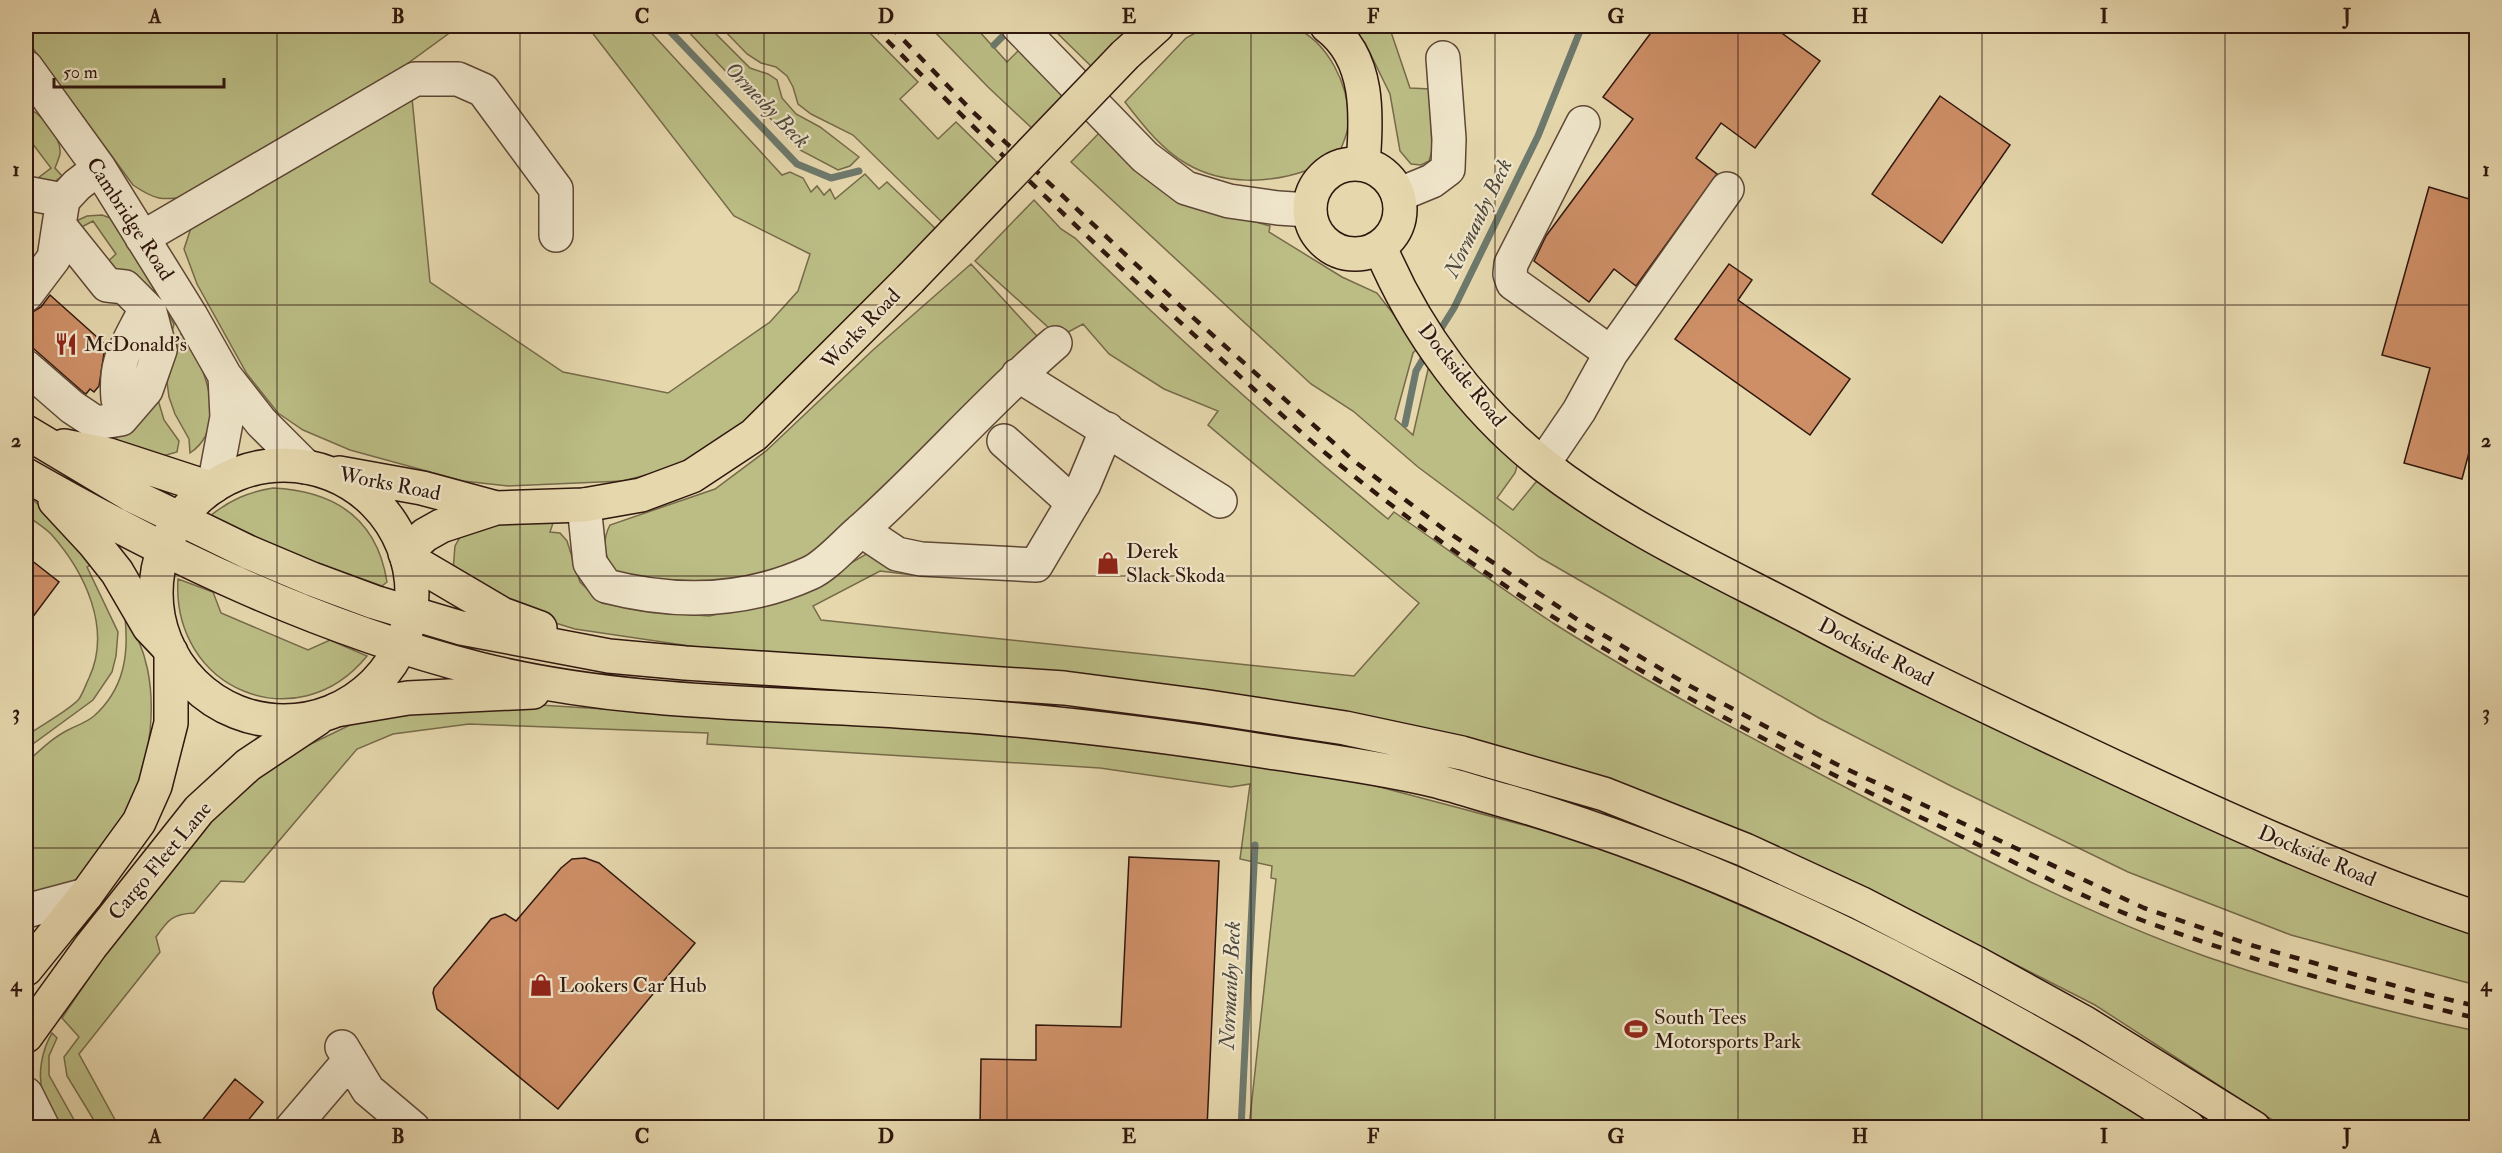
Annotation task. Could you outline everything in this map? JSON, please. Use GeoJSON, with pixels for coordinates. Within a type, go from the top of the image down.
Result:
{"type":"FeatureCollection","features":[{"type":"Feature","properties":{"kind":"main road","name":"Works Road"},"geometry":{"type":"LineString","coordinates":[[406,556],[425,534],[441,526],[496,508],[584,504],[641,495],[692,476],[726,455],[754,435],[787,404],[1125,55],[1157,26]]}},
{"type":"Feature","properties":{"kind":"main road"},"geometry":{"type":"LineString","coordinates":[[1326,26],[1333,31],[1355,61],[1365,97],[1363,164]]}},
{"type":"Feature","properties":{"kind":"main road"},"geometry":{"type":"LineString","coordinates":[[1350,164],[1363,164],[1382,172],[1398,195],[1400,210],[1396,227],[1380,247],[1364,254],[1343,253],[1327,245],[1315,231],[1310,210],[1312,192],[1320,180],[1335,168],[1350,164]]}},
{"type":"Feature","properties":{"kind":"main road","name":"Dockside Road"},"geometry":{"type":"LineString","coordinates":[[1380,247],[1395,284],[1422,328],[1462,383],[1488,413],[1543,464],[1617,514],[1886,659],[2134,776],[2326,862],[2476,918]]}},
{"type":"Feature","properties":{"kind":"main road"},"geometry":{"type":"LineString","coordinates":[[31,436],[109,455],[212,487]]}},
{"type":"Feature","properties":{"kind":"main road"},"geometry":{"type":"LineString","coordinates":[[31,436],[133,496],[301,575],[481,669],[588,690],[648,697],[928,713],[1041,722],[1191,740],[1350,764],[1430,779],[1575,821],[1692,864],[1802,912],[2013,1021],[2189,1128]]}},
{"type":"Feature","properties":{"kind":"main road"},"geometry":{"type":"LineString","coordinates":[[169,649],[159,622],[156,598],[158,574],[163,550],[180,518],[212,487],[249,470],[268,466],[312,469],[339,477],[373,501],[386,516],[406,556],[411,577],[406,630]]}},
{"type":"Feature","properties":{"kind":"main road","name":"Works Road"},"geometry":{"type":"LineString","coordinates":[[312,469],[422,488],[496,508]]}},
{"type":"Feature","properties":{"kind":"main road"},"geometry":{"type":"LineString","coordinates":[[29,477],[163,550],[333,624],[406,630],[461,628],[609,656],[685,663],[1064,688],[1345,728],[1462,753],[1604,794],[1745,850],[1860,903],[2085,1023],[2254,1128]]}},
{"type":"Feature","properties":{"kind":"main road"},"geometry":{"type":"LineString","coordinates":[[29,477],[94,543],[117,572],[149,627],[169,649],[183,671],[216,701],[236,711],[257,718],[279,721],[302,720],[329,712],[408,698],[588,690]]}},
{"type":"Feature","properties":{"kind":"main road"},"geometry":{"type":"LineString","coordinates":[[406,556],[502,614],[526,624],[557,632],[609,656]]}},
{"type":"Feature","properties":{"kind":"main road","name":"Cargo Fleet Lane"},"geometry":{"type":"LineString","coordinates":[[26,1036],[90,946],[199,810],[248,765],[329,712],[352,701],[374,683],[392,662],[406,630]]}},
{"type":"Feature","properties":{"kind":"main road","name":"Cargo Fleet Lane"},"geometry":{"type":"LineString","coordinates":[[26,969],[86,895],[139,822],[155,786],[171,723],[169,649]]}},
{"type":"Feature","properties":{"kind":"street"},"geometry":{"type":"LineString","coordinates":[[1025,34],[1145,158],[1186,188],[1229,201],[1310,210]]}},
{"type":"Feature","properties":{"kind":"street"},"geometry":{"type":"LineString","coordinates":[[1398,195],[1432,181],[1448,169],[1449,139],[1443,58]]}},
{"type":"Feature","properties":{"kind":"street","name":"Cambridge Road"},"geometry":{"type":"LineString","coordinates":[[26,67],[99,168],[191,316],[225,376],[261,422],[312,469]]}},
{"type":"Feature","properties":{"kind":"street"},"geometry":{"type":"LineString","coordinates":[[142,238],[415,79],[458,79],[483,90],[556,189],[556,235]]}},
{"type":"Feature","properties":{"kind":"street"},"geometry":{"type":"LineString","coordinates":[[1583,123],[1511,264],[1510,274],[1514,282],[1611,353]]}},
{"type":"Feature","properties":{"kind":"street"},"geometry":{"type":"LineString","coordinates":[[26,295],[54,258],[61,212],[99,168]]}},
{"type":"Feature","properties":{"kind":"street"},"geometry":{"type":"LineString","coordinates":[[1543,464],[1579,411],[1611,353],[1727,189]]}},
{"type":"Feature","properties":{"kind":"street"},"geometry":{"type":"LineString","coordinates":[[26,198],[61,212],[107,285],[142,323],[146,341],[139,370],[128,393],[112,403],[93,404],[26,346]]}},
{"type":"Feature","properties":{"kind":"street"},"geometry":{"type":"LineString","coordinates":[[26,367],[72,407],[96,423],[121,419],[146,390],[160,350],[150,312],[124,287],[107,285]]}},
{"type":"Feature","properties":{"kind":"street"},"geometry":{"type":"LineString","coordinates":[[584,504],[590,563],[606,586],[644,596],[716,598],[765,589],[813,572],[870,523],[1018,375],[1055,343]]}},
{"type":"Feature","properties":{"kind":"street"},"geometry":{"type":"LineString","coordinates":[[1018,375],[1220,501]]}},
{"type":"Feature","properties":{"kind":"street","name":"Cambridge Road"},"geometry":{"type":"LineString","coordinates":[[212,487],[226,417],[225,376]]}},
{"type":"Feature","properties":{"kind":"street"},"geometry":{"type":"LineString","coordinates":[[870,523],[897,554],[921,559],[1036,565],[1084,484],[1107,429]]}},
{"type":"Feature","properties":{"kind":"street"},"geometry":{"type":"LineString","coordinates":[[1004,441],[1072,503]]}},
{"type":"Feature","properties":{"kind":"street"},"geometry":{"type":"LineString","coordinates":[[26,911],[86,895]]}},
{"type":"Feature","properties":{"kind":"street"},"geometry":{"type":"LineString","coordinates":[[292,1128],[346,1053],[368,1090],[413,1128]]}},
{"type":"Feature","properties":{"kind":"street"},"geometry":{"type":"LineString","coordinates":[[26,1094],[43,1128]]}},
{"type":"Feature","properties":{"kind":"green space"},"geometry":{"type":"Polygon","coordinates":[[[1285,25],[1304,33],[1316,42],[1334,66],[1346,95],[1348,128],[1340,151],[1320,164],[1293,175],[1246,180],[1216,176],[1201,171],[1178,158],[1161,144],[1125,102],[1186,38],[1208,26],[1285,25]]]}},
{"type":"Feature","properties":{"kind":"green space"},"geometry":{"type":"Polygon","coordinates":[[[26,26],[459,26],[393,74],[188,196],[165,199],[147,194],[133,185],[26,39],[26,26]]]}},
{"type":"Feature","properties":{"kind":"green space"},"geometry":{"type":"Polygon","coordinates":[[[587,26],[645,26],[782,175],[790,172],[803,178],[811,192],[817,186],[824,195],[830,189],[835,199],[865,174],[879,189],[887,182],[939,232],[728,440],[665,470],[623,481],[508,486],[463,481],[350,450],[303,430],[278,413],[247,374],[197,284],[184,249],[191,228],[412,98],[430,282],[563,372],[668,393],[770,322],[798,291],[810,254],[734,216],[587,26]]]}},
{"type":"Feature","properties":{"kind":"green space"},"geometry":{"type":"Polygon","coordinates":[[[683,26],[708,26],[750,68],[768,74],[777,80],[782,98],[796,114],[820,127],[859,157],[850,166],[838,170],[800,150],[683,26]]]}},
{"type":"Feature","properties":{"kind":"green space"},"geometry":{"type":"Polygon","coordinates":[[[720,26],[863,26],[918,82],[900,99],[938,139],[956,122],[1003,168],[947,227],[853,135],[811,114],[798,104],[787,76],[776,67],[761,63],[747,54],[720,26]]]}},
{"type":"Feature","properties":{"kind":"green space"},"geometry":{"type":"Polygon","coordinates":[[[929,26],[983,26],[978,30],[1007,62],[1023,46],[1073,96],[1037,133],[988,87],[929,26]]]}},
{"type":"Feature","properties":{"kind":"green space"},"geometry":{"type":"Polygon","coordinates":[[[1050,26],[1143,26],[1094,69],[1050,26]]]}},
{"type":"Feature","properties":{"kind":"green space"},"geometry":{"type":"Polygon","coordinates":[[[1350,26],[1389,26],[1410,88],[1430,89],[1432,151],[1429,161],[1421,165],[1411,164],[1400,151],[1390,94],[1365,43],[1350,26]]]}},
{"type":"Feature","properties":{"kind":"green space"},"geometry":{"type":"Polygon","coordinates":[[[26,108],[38,114],[49,126],[60,148],[55,168],[62,176],[49,186],[34,181],[51,168],[26,135],[26,108]]]}},
{"type":"Feature","properties":{"kind":"green space"},"geometry":{"type":"Polygon","coordinates":[[[1103,129],[1183,201],[1270,226],[1269,232],[1342,277],[1377,293],[1419,347],[1413,353],[1395,419],[1413,435],[1429,365],[1519,459],[1515,473],[1497,498],[1513,510],[1536,482],[1543,480],[1731,596],[1791,626],[2476,933],[2476,985],[2291,935],[2128,872],[1951,786],[1819,718],[1539,557],[1418,467],[1353,411],[1311,384],[1071,162],[1103,129]]]}},
{"type":"Feature","properties":{"kind":"green space"},"geometry":{"type":"Polygon","coordinates":[[[1034,200],[1061,229],[1075,238],[1228,382],[1388,519],[1394,512],[1553,623],[1668,692],[2034,884],[2120,923],[2207,957],[2274,979],[2375,1007],[2476,1031],[2476,1127],[2283,1127],[2095,1005],[1885,898],[1607,782],[575,629],[516,611],[453,571],[455,546],[463,532],[509,523],[545,521],[553,523],[550,532],[560,533],[567,541],[580,582],[602,603],[642,611],[709,616],[789,599],[868,553],[911,568],[912,575],[880,571],[813,606],[821,620],[1354,676],[1419,603],[1208,425],[1218,411],[1164,389],[1109,354],[1083,324],[1059,337],[975,261],[1034,200]]]}},
{"type":"Feature","properties":{"kind":"green space"},"geometry":{"type":"Polygon","coordinates":[[[102,215],[113,219],[174,324],[156,393],[164,420],[179,441],[177,452],[163,456],[118,445],[114,428],[164,346],[102,267],[116,254],[93,221],[76,230],[76,221],[87,216],[102,215]]]}},
{"type":"Feature","properties":{"kind":"green space"},"geometry":{"type":"Polygon","coordinates":[[[971,264],[1046,346],[796,572],[735,581],[640,582],[614,573],[605,549],[610,525],[715,489],[766,451],[873,350],[971,264]]]}},
{"type":"Feature","properties":{"kind":"green space"},"geometry":{"type":"Polygon","coordinates":[[[181,334],[184,334],[192,347],[210,395],[209,428],[202,441],[190,453],[189,439],[175,414],[167,382],[181,334]]]}},
{"type":"Feature","properties":{"kind":"green space"},"geometry":{"type":"Polygon","coordinates":[[[273,488],[315,495],[349,512],[363,525],[374,541],[382,560],[387,582],[382,586],[300,557],[210,516],[240,498],[273,488]]]}},
{"type":"Feature","properties":{"kind":"green space"},"geometry":{"type":"Polygon","coordinates":[[[26,495],[51,514],[92,564],[87,567],[118,632],[112,672],[93,700],[26,749],[26,736],[79,699],[89,678],[98,640],[96,621],[84,583],[75,566],[51,534],[26,515],[26,495]]]}},
{"type":"Feature","properties":{"kind":"green space"},"geometry":{"type":"Polygon","coordinates":[[[178,579],[213,592],[221,613],[308,650],[330,640],[367,656],[338,682],[307,696],[275,698],[244,691],[216,674],[195,650],[181,617],[178,579]]]}},
{"type":"Feature","properties":{"kind":"green space"},"geometry":{"type":"Polygon","coordinates":[[[125,618],[139,642],[147,669],[151,698],[146,760],[138,789],[114,840],[76,883],[60,892],[26,898],[26,763],[46,744],[85,722],[104,706],[118,683],[122,671],[126,645],[125,618]]]}},
{"type":"Feature","properties":{"kind":"green space"},"geometry":{"type":"Polygon","coordinates":[[[539,705],[981,732],[1108,745],[1361,782],[1535,828],[1635,859],[1822,941],[1977,1019],[2163,1127],[1249,1127],[1276,879],[1271,878],[1272,866],[1240,859],[1250,784],[1231,787],[1100,768],[707,744],[708,733],[469,724],[393,734],[357,749],[244,882],[221,881],[194,913],[180,915],[167,922],[156,937],[160,952],[79,1054],[119,1127],[98,1127],[67,1076],[64,1057],[79,1037],[62,1018],[133,913],[211,819],[250,782],[286,756],[350,725],[384,716],[539,705]]]}},
{"type":"Feature","properties":{"kind":"green space"},"geometry":{"type":"Polygon","coordinates":[[[52,1033],[57,1038],[49,1056],[49,1075],[78,1127],[62,1127],[43,1094],[40,1078],[42,1062],[52,1033]]]}},
{"type":"Feature","properties":{"kind":"building"},"geometry":{"type":"Polygon","coordinates":[[[1656,26],[1772,26],[1820,61],[1755,148],[1721,123],[1696,158],[1717,174],[1636,286],[1614,269],[1589,302],[1534,261],[1546,236],[1633,119],[1603,97],[1656,26]]]}},
{"type":"Feature","properties":{"kind":"building"},"geometry":{"type":"Polygon","coordinates":[[[1940,96],[2010,145],[1942,243],[1872,194],[1940,96]]]}},
{"type":"Feature","properties":{"kind":"building"},"geometry":{"type":"Polygon","coordinates":[[[2429,187],[2476,201],[2476,426],[2462,479],[2404,463],[2430,368],[2382,355],[2429,187]]]}},
{"type":"Feature","properties":{"kind":"building"},"geometry":{"type":"Polygon","coordinates":[[[1729,264],[1752,280],[1738,300],[1850,379],[1810,435],[1675,339],[1729,264]]]}},
{"type":"Feature","properties":{"kind":"building","name":"McDonald's"},"geometry":{"type":"Polygon","coordinates":[[[50,295],[107,346],[102,351],[104,353],[99,386],[94,392],[90,389],[86,394],[83,392],[26,342],[26,316],[41,307],[50,295]]]}},
{"type":"Feature","properties":{"kind":"building"},"geometry":{"type":"Polygon","coordinates":[[[26,556],[59,582],[26,626],[26,556]]]}},
{"type":"Feature","properties":{"kind":"building"},"geometry":{"type":"Polygon","coordinates":[[[1129,857],[1219,861],[1207,1128],[980,1128],[981,1059],[1036,1060],[1036,1025],[1121,1027],[1129,857]]]}},
{"type":"Feature","properties":{"kind":"building"},"geometry":{"type":"Polygon","coordinates":[[[585,858],[599,863],[695,943],[558,1109],[437,1009],[433,993],[434,988],[491,919],[505,914],[516,921],[561,868],[572,859],[585,858]]]}},
{"type":"Feature","properties":{"kind":"building"},"geometry":{"type":"Polygon","coordinates":[[[235,1079],[263,1102],[242,1128],[196,1128],[235,1079]]]}},
{"type":"Feature","properties":{"kind":"waterway","name":"Ormesby Beck"},"geometry":{"type":"LineString","coordinates":[[665,26],[797,164],[831,178],[859,171]]}},
{"type":"Feature","properties":{"kind":"waterway","name":"Normanby Beck"},"geometry":{"type":"LineString","coordinates":[[1437,335],[1454,308],[1538,136],[1582,26]]}},
{"type":"Feature","properties":{"kind":"waterway","name":"Ormesby Beck"},"geometry":{"type":"LineString","coordinates":[[994,45],[1009,30]]}},
{"type":"Feature","properties":{"kind":"waterway","name":"Normanby Beck"},"geometry":{"type":"LineString","coordinates":[[1405,424],[1416,371],[1427,352]]}},
{"type":"Feature","properties":{"kind":"waterway","name":"Normanby Beck"},"geometry":{"type":"LineString","coordinates":[[1241,1128],[1255,845]]}},
{"type":"Feature","properties":{"kind":"railway"},"geometry":{"type":"LineString","coordinates":[[873,26],[1087,236],[1317,446],[1420,526],[1565,625],[1640,670],[1794,755],[2095,901],[2185,936],[2267,962],[2392,998],[2476,1018]]}},
{"type":"Feature","properties":{"kind":"railway"},"geometry":{"type":"LineString","coordinates":[[890,26],[972,111],[1188,313],[1354,461],[1445,530],[1578,620],[1690,686],[1836,764],[2144,908],[2254,946],[2417,992],[2476,1006]]}},
{"type":"Feature","properties":{"kind":"place","name":"McDonald's"},"geometry":{"type":"Point","coordinates":[66,344]}},
{"type":"Feature","properties":{"kind":"place","name":"Derek Slack Skoda"},"geometry":{"type":"Point","coordinates":[1108,563]}},
{"type":"Feature","properties":{"kind":"place","name":"Lookers Car Hub"},"geometry":{"type":"Point","coordinates":[541,985]}},
{"type":"Feature","properties":{"kind":"place","name":"South Tees Motorsports Park"},"geometry":{"type":"Point","coordinates":[1636,1029]}}]}
